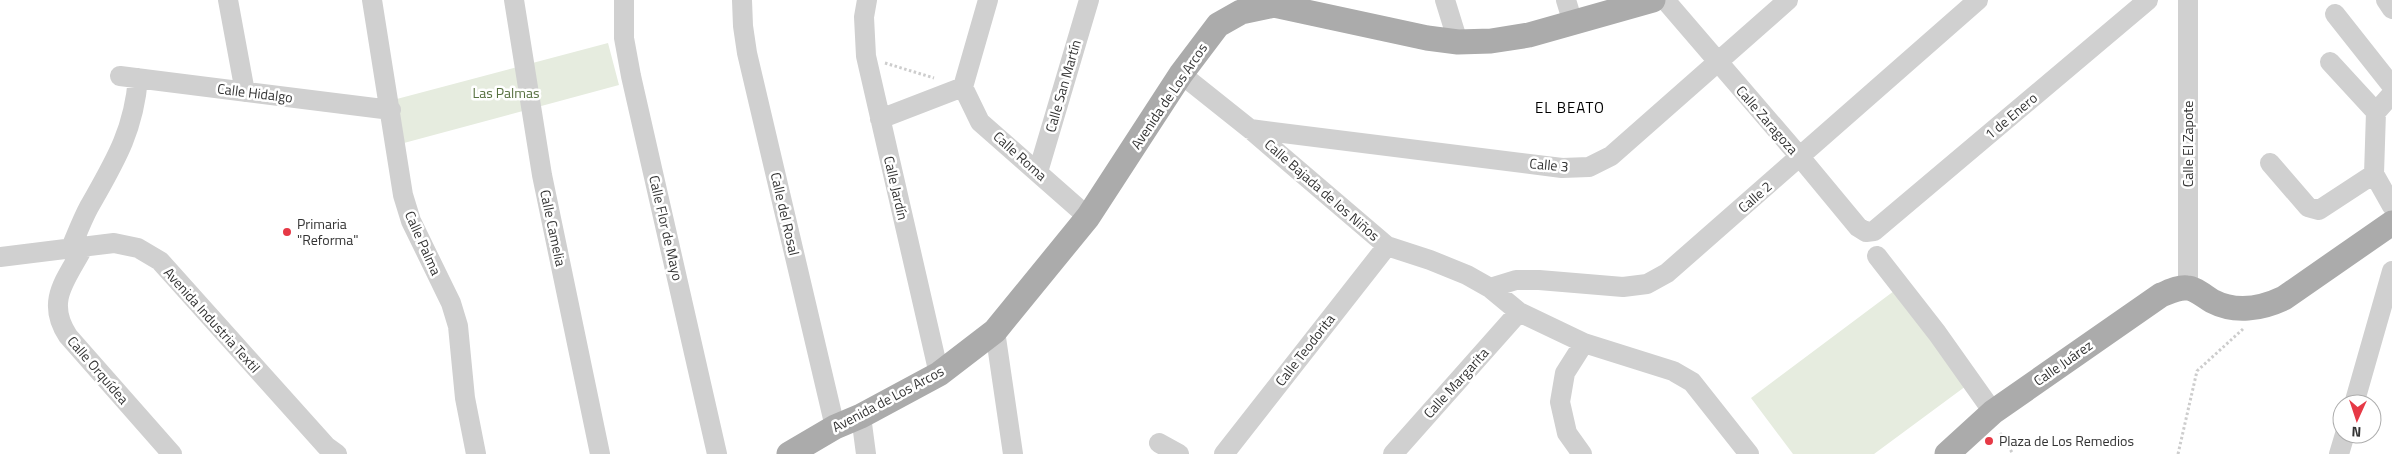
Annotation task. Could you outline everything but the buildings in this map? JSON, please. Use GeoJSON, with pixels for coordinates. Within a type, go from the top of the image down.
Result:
{"type":"FeatureCollection","features":[{"type":"Feature","properties":{"kind":"main road","name":"Avenida de Los Arcos"},"geometry":{"type":"LineString","coordinates":[[789,454],[835,427],[861,416],[939,374],[996,331],[1088,217],[1181,74],[1218,25],[1241,12],[1271,3],[1427,38],[1458,42],[1529,35],[1570,12],[1653,0]]}},
{"type":"Feature","properties":{"kind":"main road"},"geometry":{"type":"LineString","coordinates":[[2188,288],[2215,302],[2237,309],[2268,306],[2284,298],[2392,223]]}},
{"type":"Feature","properties":{"kind":"main road","name":"Calle Juárez"},"geometry":{"type":"LineString","coordinates":[[1947,454],[1993,412],[2161,295],[2174,289],[2188,288]]}},
{"type":"Feature","properties":{"kind":"street"},"geometry":{"type":"LineString","coordinates":[[228,0],[244,92]]}},
{"type":"Feature","properties":{"kind":"street","name":"Calle Palma"},"geometry":{"type":"LineString","coordinates":[[372,0],[403,195],[411,221],[451,304],[458,326],[465,398],[476,454]]}},
{"type":"Feature","properties":{"kind":"street","name":"Calle Camelia"},"geometry":{"type":"LineString","coordinates":[[514,0],[542,175],[600,454]]}},
{"type":"Feature","properties":{"kind":"street","name":"Calle Flor de Mayo"},"geometry":{"type":"LineString","coordinates":[[624,0],[624,38],[631,76],[717,454]]}},
{"type":"Feature","properties":{"kind":"street","name":"Calle del Rosal"},"geometry":{"type":"LineString","coordinates":[[742,0],[742,26],[747,53],[835,427]]}},
{"type":"Feature","properties":{"kind":"street","name":"Calle Jardín"},"geometry":{"type":"LineString","coordinates":[[867,0],[864,17],[866,56],[939,374]]}},
{"type":"Feature","properties":{"kind":"street"},"geometry":{"type":"LineString","coordinates":[[880,119],[963,87],[988,0]]}},
{"type":"Feature","properties":{"kind":"street","name":"Calle San Martín"},"geometry":{"type":"LineString","coordinates":[[1038,172],[1089,0]]}},
{"type":"Feature","properties":{"kind":"street"},"geometry":{"type":"LineString","coordinates":[[1446,0],[1458,42]]}},
{"type":"Feature","properties":{"kind":"street","name":"Calle Zaragoza"},"geometry":{"type":"LineString","coordinates":[[1665,0],[1858,227],[1866,232],[1874,231]]}},
{"type":"Feature","properties":{"kind":"street","name":"Calle 3"},"geometry":{"type":"LineString","coordinates":[[1250,129],[1562,168],[1589,167],[1610,156],[1788,0]]}},
{"type":"Feature","properties":{"kind":"street","name":"Calle 2"},"geometry":{"type":"LineString","coordinates":[[1490,288],[1516,280],[1539,280],[1623,287],[1647,284],[1667,273],[1978,0]]}},
{"type":"Feature","properties":{"kind":"street","name":"1 de Enero"},"geometry":{"type":"LineString","coordinates":[[1874,231],[2148,0]]}},
{"type":"Feature","properties":{"kind":"street","name":"Calle El Zapote"},"geometry":{"type":"LineString","coordinates":[[2188,0],[2188,288]]}},
{"type":"Feature","properties":{"kind":"street"},"geometry":{"type":"LineString","coordinates":[[2386,0],[2392,9]]}},
{"type":"Feature","properties":{"kind":"street"},"geometry":{"type":"LineString","coordinates":[[2335,14],[2392,86]]}},
{"type":"Feature","properties":{"kind":"street"},"geometry":{"type":"LineString","coordinates":[[2330,62],[2376,112]]}},
{"type":"Feature","properties":{"kind":"street","name":"Calle Bajada de los Niños"},"geometry":{"type":"LineString","coordinates":[[1181,74],[1250,129],[1387,246],[1430,260],[1490,288],[1519,312],[1584,342],[1673,371],[1692,382],[1749,454]]}},
{"type":"Feature","properties":{"kind":"street","name":"Calle Hidalgo"},"geometry":{"type":"LineString","coordinates":[[129,77],[391,110]]}},
{"type":"Feature","properties":{"kind":"street","name":"Calle Orquídea"},"geometry":{"type":"LineString","coordinates":[[129,77],[136,103],[132,119],[111,171],[88,209],[77,249],[60,291],[57,308],[59,323],[68,336],[172,454]]}},
{"type":"Feature","properties":{"kind":"street","name":"Calle Roma"},"geometry":{"type":"LineString","coordinates":[[963,87],[980,122],[1088,217]]}},
{"type":"Feature","properties":{"kind":"street"},"geometry":{"type":"LineString","coordinates":[[2392,94],[2376,112],[2374,174],[2392,206]]}},
{"type":"Feature","properties":{"kind":"street"},"geometry":{"type":"LineString","coordinates":[[2270,163],[2308,207],[2319,210],[2374,174]]}},
{"type":"Feature","properties":{"kind":"street","name":"Avenida Industria Textil"},"geometry":{"type":"LineString","coordinates":[[0,257],[114,243],[138,248],[160,261],[326,446],[337,454]]}},
{"type":"Feature","properties":{"kind":"street","name":"Calle Teodorita"},"geometry":{"type":"LineString","coordinates":[[1224,454],[1387,246]]}},
{"type":"Feature","properties":{"kind":"street"},"geometry":{"type":"LineString","coordinates":[[1876,256],[1937,333],[1993,412]]}},
{"type":"Feature","properties":{"kind":"street"},"geometry":{"type":"LineString","coordinates":[[2357,394],[2392,271]]}},
{"type":"Feature","properties":{"kind":"street","name":"Calle Margarita"},"geometry":{"type":"LineString","coordinates":[[1393,454],[1519,312]]}},
{"type":"Feature","properties":{"kind":"street"},"geometry":{"type":"LineString","coordinates":[[996,331],[1013,454]]}},
{"type":"Feature","properties":{"kind":"street"},"geometry":{"type":"LineString","coordinates":[[1582,454],[1566,433],[1560,402],[1565,373],[1584,342]]}},
{"type":"Feature","properties":{"kind":"street"},"geometry":{"type":"LineString","coordinates":[[861,416],[866,454]]}},
{"type":"Feature","properties":{"kind":"street"},"geometry":{"type":"LineString","coordinates":[[1159,443],[1179,454]]}},
{"type":"Feature","properties":{"kind":"path"},"geometry":{"type":"LineString","coordinates":[[866,56],[963,87]]}},
{"type":"Feature","properties":{"kind":"path"},"geometry":{"type":"LineString","coordinates":[[2178,454],[2197,371],[2268,306]]}},
{"type":"Feature","properties":{"kind":"green space","name":"Las Palmas"},"geometry":{"type":"Polygon","coordinates":[[[608,43],[619,85],[404,143],[393,100],[608,43]]]}},
{"type":"Feature","properties":{"kind":"green space"},"geometry":{"type":"Polygon","coordinates":[[[1894,291],[1966,386],[1874,454],[1793,454],[1751,398],[1894,291]]]}},
{"type":"Feature","properties":{"kind":"place","name":"Primaria \"Reforma\""},"geometry":{"type":"Point","coordinates":[287,232]}},
{"type":"Feature","properties":{"kind":"place","name":"Plaza de Los Remedios"},"geometry":{"type":"Point","coordinates":[1989,441]}},
{"type":"Feature","properties":{"kind":"district","name":"EL BEATO"},"geometry":{"type":"Point","coordinates":[1570,108]}}]}
